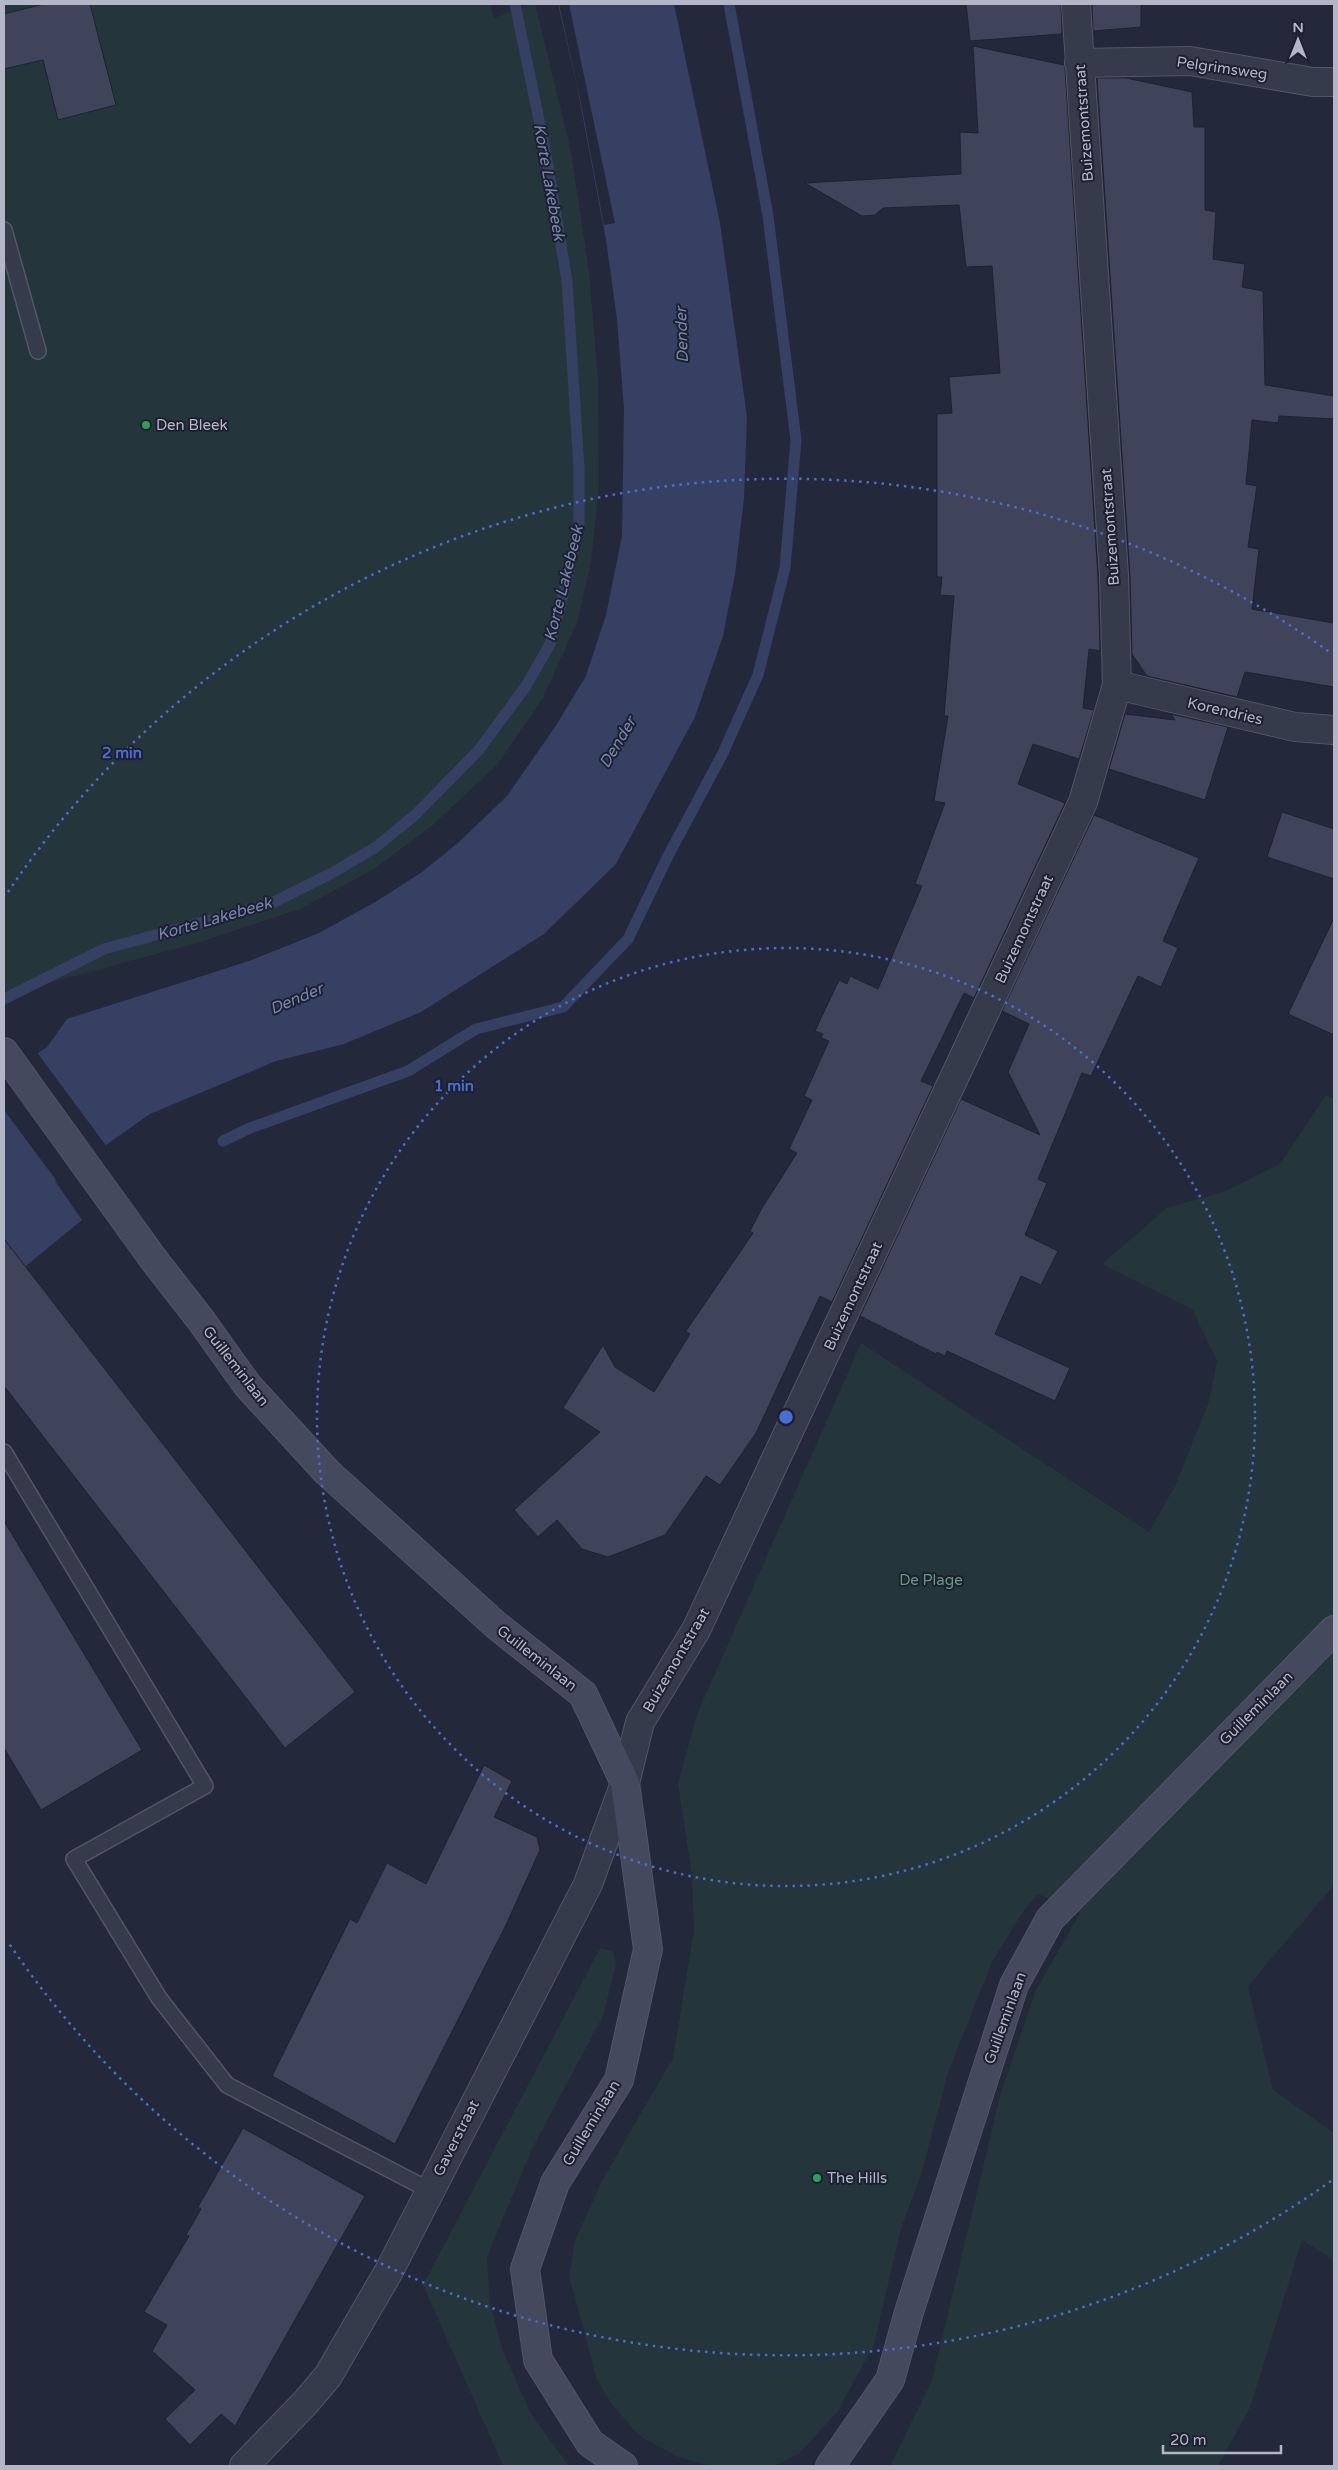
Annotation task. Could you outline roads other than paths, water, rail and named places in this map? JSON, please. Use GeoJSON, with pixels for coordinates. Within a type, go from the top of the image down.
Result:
{"type":"FeatureCollection","features":[{"type":"Feature","properties":{"kind":"main road","name":"Guilleminlaan"},"geometry":{"type":"LineString","coordinates":[[4,1052],[154,1260],[200,1319],[248,1386],[327,1472],[497,1626],[583,1694],[625,1783],[648,1949],[619,2080],[555,2183],[525,2269],[538,2360],[590,2444],[623,2466]]}},
{"type":"Feature","properties":{"kind":"main road","name":"Guilleminlaan"},"geometry":{"type":"LineString","coordinates":[[830,2466],[890,2380],[909,2312],[1014,1985],[1050,1919],[1334,1630]]}},
{"type":"Feature","properties":{"kind":"street","name":"Buizemontstraat"},"geometry":{"type":"LineString","coordinates":[[625,1783],[640,1722],[696,1630],[1083,802],[1118,685],[1114,576],[1076,4]]}},
{"type":"Feature","properties":{"kind":"street","name":"Pelgrimsweg"},"geometry":{"type":"LineString","coordinates":[[1079,63],[1190,61],[1313,82],[1334,82]]}},
{"type":"Feature","properties":{"kind":"street","name":"Korendries"},"geometry":{"type":"LineString","coordinates":[[1118,685],[1296,727],[1334,730]]}},
{"type":"Feature","properties":{"kind":"street","name":"Gaverstraat"},"geometry":{"type":"LineString","coordinates":[[244,2466],[328,2376],[389,2270],[588,1884],[625,1783]]}},
{"type":"Feature","properties":{"kind":"lane"},"geometry":{"type":"LineString","coordinates":[[4,230],[38,351]]}},
{"type":"Feature","properties":{"kind":"lane"},"geometry":{"type":"LineString","coordinates":[[4,1452],[205,1786],[74,1859],[159,1998],[227,2085],[429,2190]]}},
{"type":"Feature","properties":{"kind":"water","name":"Dender"},"geometry":{"type":"Polygon","coordinates":[[[558,4],[674,4],[720,223],[747,417],[744,498],[735,574],[723,636],[695,717],[616,864],[544,934],[421,1012],[344,1044],[276,1061],[150,1114],[55,1181],[82,1220],[4,1284],[4,1076],[47,1047],[67,1019],[249,961],[319,933],[377,901],[422,872],[459,842],[507,796],[555,727],[586,676],[606,615],[622,536],[624,409],[617,319],[606,240],[577,86],[558,4]]]}},
{"type":"Feature","properties":{"kind":"waterway","name":"Korte Lakebeek"},"geometry":{"type":"LineString","coordinates":[[4,999],[104,949],[270,904],[332,873],[376,847],[415,815],[478,751],[526,686],[550,644],[567,580],[579,523],[579,469],[567,281],[545,149],[515,4]]}},
{"type":"Feature","properties":{"kind":"waterway"},"geometry":{"type":"LineString","coordinates":[[223,1141],[250,1128],[408,1071],[476,1029],[563,1007],[628,939],[668,856],[722,755],[758,675],[785,568],[796,440],[768,216],[729,4]]}},
{"type":"Feature","properties":{"kind":"place","name":"Den Bleek"},"geometry":{"type":"Point","coordinates":[146,425]}},
{"type":"Feature","properties":{"kind":"place","name":"The Hills"},"geometry":{"type":"Point","coordinates":[817,2178]}},
{"type":"Feature","properties":{"kind":"park label","name":"De Plage"},"geometry":{"type":"Point","coordinates":[931,1580]}}]}
